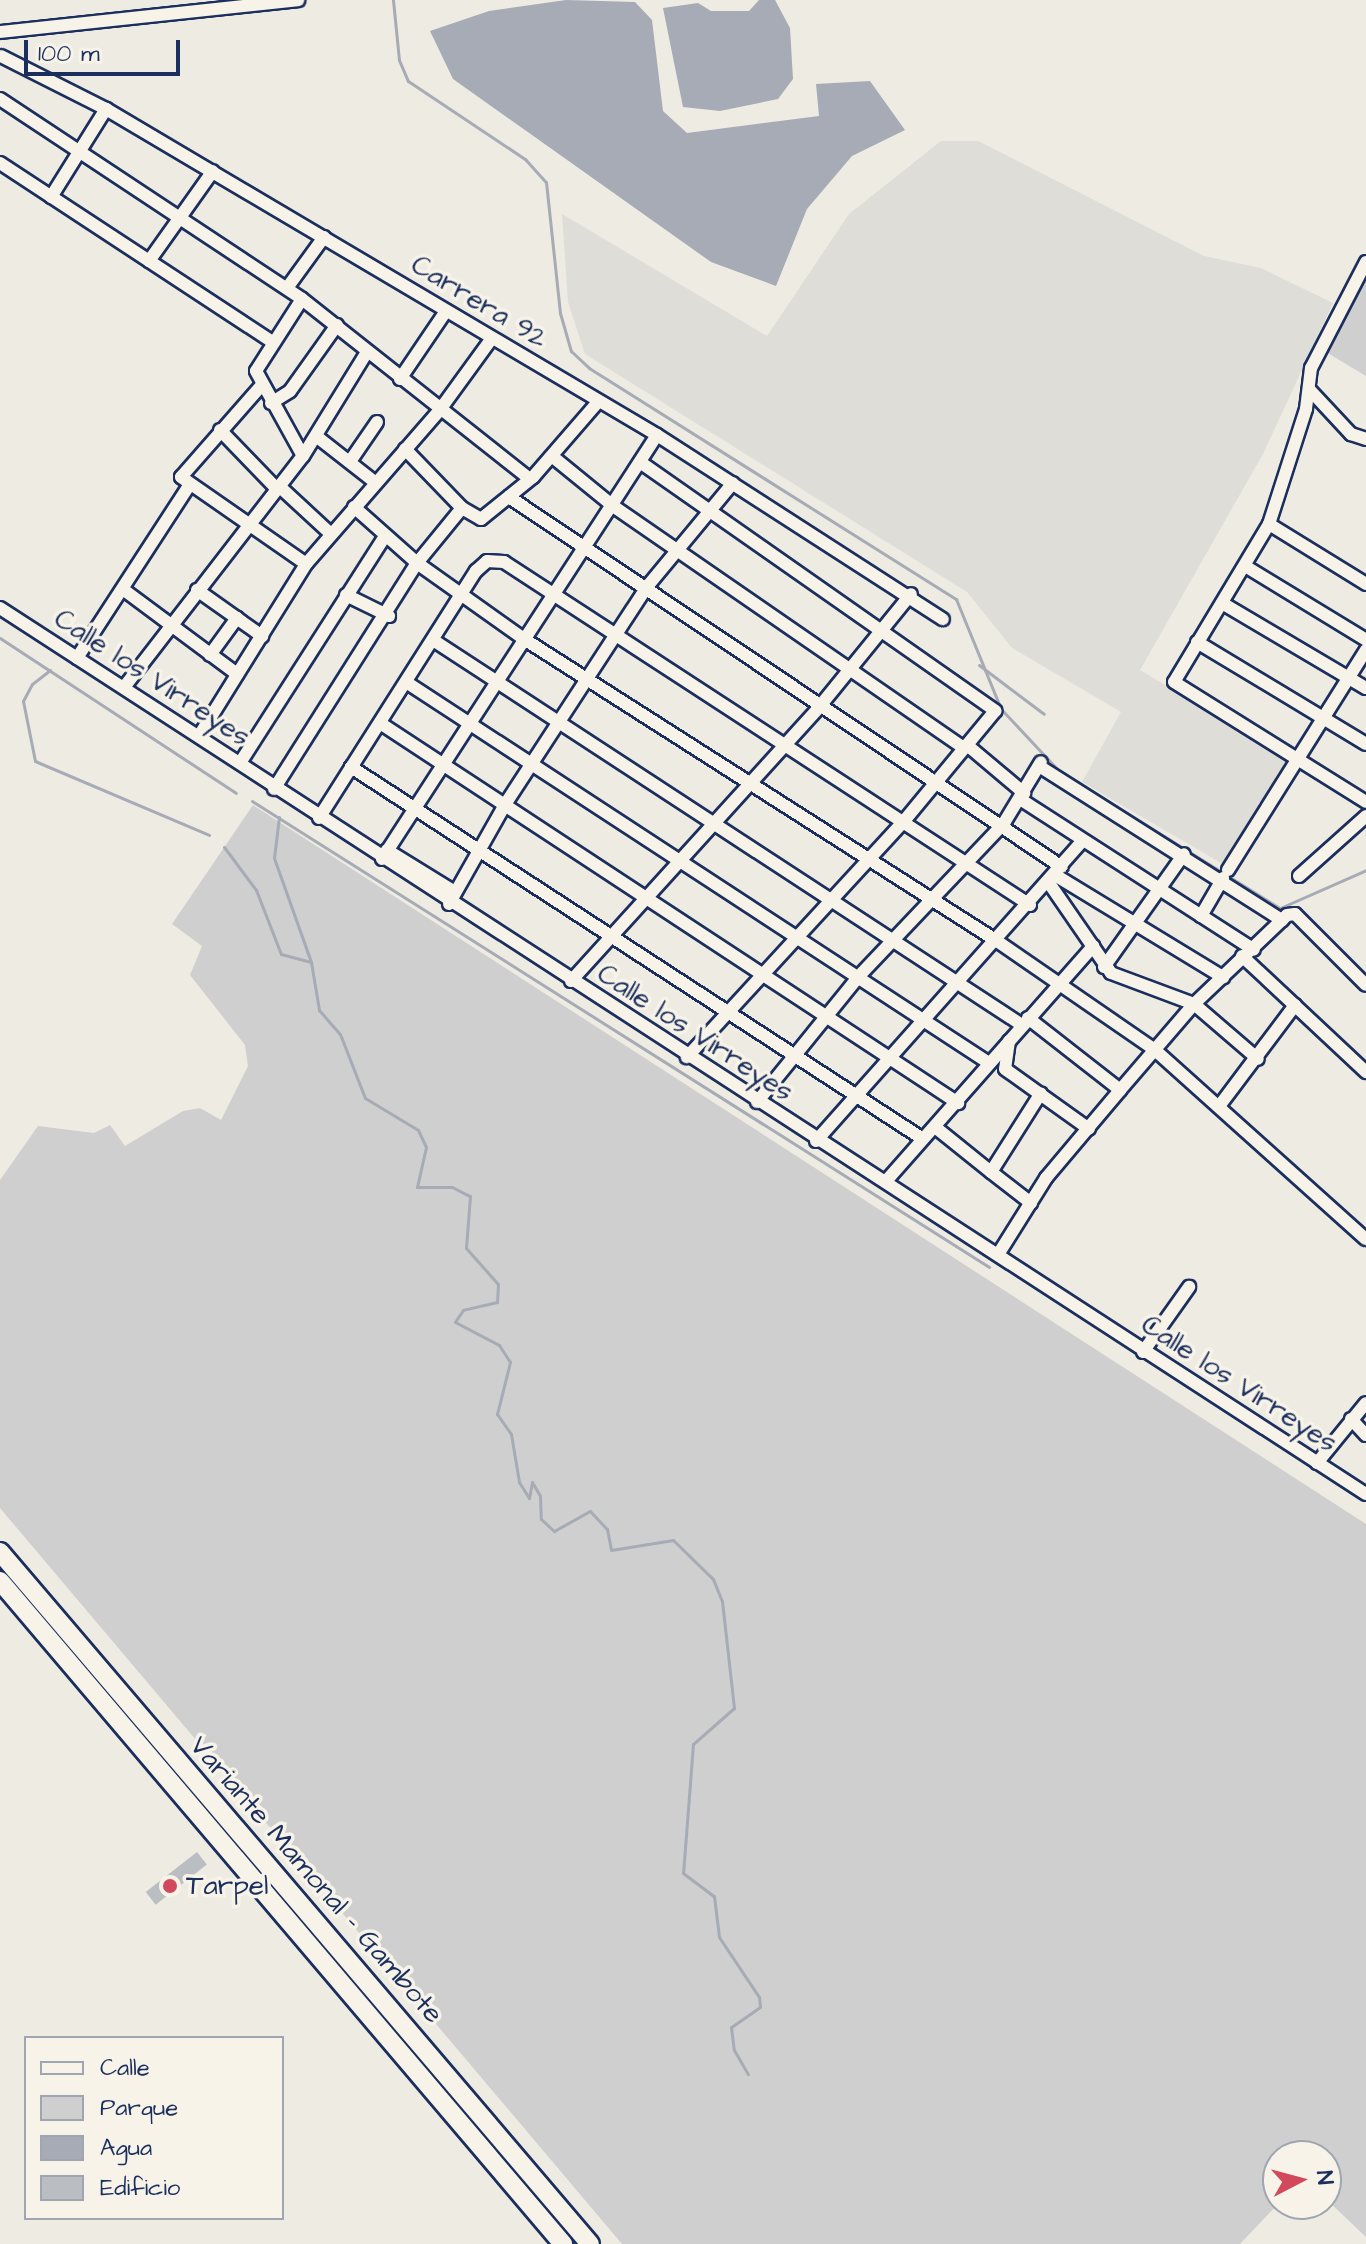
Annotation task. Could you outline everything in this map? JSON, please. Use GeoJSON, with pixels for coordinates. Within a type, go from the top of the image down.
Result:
{"type":"FeatureCollection","features":[{"type":"Feature","properties":{"kind":"highway","name":"Variante Mamonal - Gambote"},"geometry":{"type":"LineString","coordinates":[[0,1552],[590,2244]]}},
{"type":"Feature","properties":{"kind":"highway"},"geometry":{"type":"LineString","coordinates":[[0,1581],[563,2244]]}},
{"type":"Feature","properties":{"kind":"street"},"geometry":{"type":"LineString","coordinates":[[1,32],[298,0]]}},
{"type":"Feature","properties":{"kind":"street","name":"Carrera 92"},"geometry":{"type":"LineString","coordinates":[[1,32],[0,57],[106,109],[657,435],[911,594],[943,619]]}},
{"type":"Feature","properties":{"kind":"street"},"geometry":{"type":"LineString","coordinates":[[0,99],[181,215],[287,288],[337,325],[439,411],[529,478]]}},
{"type":"Feature","properties":{"kind":"street"},"geometry":{"type":"LineString","coordinates":[[51,197],[82,153],[106,109]]}},
{"type":"Feature","properties":{"kind":"street"},"geometry":{"type":"LineString","coordinates":[[0,163],[273,342]]}},
{"type":"Feature","properties":{"kind":"street"},"geometry":{"type":"LineString","coordinates":[[149,261],[213,171]]}},
{"type":"Feature","properties":{"kind":"street"},"geometry":{"type":"LineString","coordinates":[[287,288],[324,237]]}},
{"type":"Feature","properties":{"kind":"street"},"geometry":{"type":"LineString","coordinates":[[1366,262],[1311,368],[1309,389],[1269,524],[1174,682],[1366,802]]}},
{"type":"Feature","properties":{"kind":"street"},"geometry":{"type":"LineString","coordinates":[[302,299],[256,371],[261,386],[303,456]]}},
{"type":"Feature","properties":{"kind":"street"},"geometry":{"type":"LineString","coordinates":[[400,379],[446,311]]}},
{"type":"Feature","properties":{"kind":"street"},"geometry":{"type":"LineString","coordinates":[[271,403],[290,391],[337,325]]}},
{"type":"Feature","properties":{"kind":"street"},"geometry":{"type":"LineString","coordinates":[[199,736],[306,564],[439,411],[492,338]]}},
{"type":"Feature","properties":{"kind":"street"},"geometry":{"type":"LineString","coordinates":[[125,686],[249,520],[303,456],[367,352]]}},
{"type":"Feature","properties":{"kind":"street"},"geometry":{"type":"LineString","coordinates":[[261,386],[181,477],[249,520],[306,564]]}},
{"type":"Feature","properties":{"kind":"street"},"geometry":{"type":"LineString","coordinates":[[1309,389],[1351,434],[1366,439]]}},
{"type":"Feature","properties":{"kind":"street"},"geometry":{"type":"LineString","coordinates":[[405,449],[462,508],[481,519],[553,457],[598,402]]}},
{"type":"Feature","properties":{"kind":"street"},"geometry":{"type":"LineString","coordinates":[[351,460],[377,422]]}},
{"type":"Feature","properties":{"kind":"street"},"geometry":{"type":"LineString","coordinates":[[220,430],[278,488],[330,533]]}},
{"type":"Feature","properties":{"kind":"street"},"geometry":{"type":"LineString","coordinates":[[385,854],[657,435]]}},
{"type":"Feature","properties":{"kind":"street"},"geometry":{"type":"LineString","coordinates":[[316,436],[351,460],[376,483]]}},
{"type":"Feature","properties":{"kind":"street"},"geometry":{"type":"LineString","coordinates":[[553,457],[613,506],[851,671],[966,746],[1022,796],[1081,842],[1201,916],[1248,953],[1295,1005],[1366,1072]]}},
{"type":"Feature","properties":{"kind":"street"},"geometry":{"type":"LineString","coordinates":[[640,462],[886,631],[995,711],[904,821],[829,897],[687,1057]]}},
{"type":"Feature","properties":{"kind":"street"},"geometry":{"type":"LineString","coordinates":[[452,898],[506,803],[646,588],[674,547],[733,483]]}},
{"type":"Feature","properties":{"kind":"street"},"geometry":{"type":"LineString","coordinates":[[77,658],[190,484]]}},
{"type":"Feature","properties":{"kind":"street"},"geometry":{"type":"LineString","coordinates":[[509,497],[583,552],[646,588],[936,784],[1004,823],[1055,875],[1223,977]]}},
{"type":"Feature","properties":{"kind":"street"},"geometry":{"type":"LineString","coordinates":[[354,507],[417,563],[524,639],[589,677],[867,860],[997,941],[1056,985],[1155,1050],[1363,1232]]}},
{"type":"Feature","properties":{"kind":"street"},"geometry":{"type":"LineString","coordinates":[[274,789],[389,616],[417,563],[462,508]]}},
{"type":"Feature","properties":{"kind":"street"},"geometry":{"type":"LineString","coordinates":[[1269,524],[1366,584]]}},
{"type":"Feature","properties":{"kind":"street"},"geometry":{"type":"LineString","coordinates":[[240,763],[385,536]]}},
{"type":"Feature","properties":{"kind":"street"},"geometry":{"type":"LineString","coordinates":[[319,818],[487,561],[504,562],[553,597],[618,634],[787,742],[1030,905]]}},
{"type":"Feature","properties":{"kind":"street"},"geometry":{"type":"LineString","coordinates":[[1245,566],[1366,640]]}},
{"type":"Feature","properties":{"kind":"street"},"geometry":{"type":"LineString","coordinates":[[124,590],[237,674]]}},
{"type":"Feature","properties":{"kind":"street"},"geometry":{"type":"LineString","coordinates":[[197,590],[262,636]]}},
{"type":"Feature","properties":{"kind":"street"},"geometry":{"type":"LineString","coordinates":[[571,981],[712,820],[851,671],[886,631],[911,594]]}},
{"type":"Feature","properties":{"kind":"street"},"geometry":{"type":"LineString","coordinates":[[346,595],[389,616]]}},
{"type":"Feature","properties":{"kind":"street"},"geometry":{"type":"LineString","coordinates":[[1222,603],[1366,688]]}},
{"type":"Feature","properties":{"kind":"street","name":"Calle los Virreyes"},"geometry":{"type":"LineString","coordinates":[[0,608],[125,686],[319,818],[385,854],[571,981],[816,1141],[887,1180],[1143,1352],[1366,1494]]}},
{"type":"Feature","properties":{"kind":"street"},"geometry":{"type":"LineString","coordinates":[[210,655],[237,618]]}},
{"type":"Feature","properties":{"kind":"street"},"geometry":{"type":"LineString","coordinates":[[433,640],[498,678],[829,897],[1025,1022],[1120,1090]]}},
{"type":"Feature","properties":{"kind":"street"},"geometry":{"type":"LineString","coordinates":[[1197,642],[1366,744]]}},
{"type":"Feature","properties":{"kind":"street"},"geometry":{"type":"LineString","coordinates":[[1201,916],[1366,650]]}},
{"type":"Feature","properties":{"kind":"street"},"geometry":{"type":"LineString","coordinates":[[406,682],[923,1019],[1005,1069],[1089,1129]]}},
{"type":"Feature","properties":{"kind":"street"},"geometry":{"type":"LineString","coordinates":[[380,723],[646,894],[958,1103]]}},
{"type":"Feature","properties":{"kind":"street"},"geometry":{"type":"LineString","coordinates":[[757,1102],[793,1052],[893,937],[1004,823],[1040,764],[1184,854],[1226,874],[1282,920]]}},
{"type":"Feature","properties":{"kind":"street"},"geometry":{"type":"LineString","coordinates":[[351,767],[481,846],[923,1139]]}},
{"type":"Feature","properties":{"kind":"street"},"geometry":{"type":"LineString","coordinates":[[1299,876],[1366,816]]}},
{"type":"Feature","properties":{"kind":"street"},"geometry":{"type":"LineString","coordinates":[[816,1141],[958,980],[1030,905],[1081,842]]}},
{"type":"Feature","properties":{"kind":"street"},"geometry":{"type":"LineString","coordinates":[[1104,967],[1184,854]]}},
{"type":"Feature","properties":{"kind":"street"},"geometry":{"type":"LineString","coordinates":[[1055,875],[1104,967],[1194,1004],[1258,1059]]}},
{"type":"Feature","properties":{"kind":"street"},"geometry":{"type":"LineString","coordinates":[[999,1253],[1031,1203],[1120,1090],[1194,1004],[1282,920],[1295,914],[1366,985]]}},
{"type":"Feature","properties":{"kind":"street"},"geometry":{"type":"LineString","coordinates":[[887,1180],[958,1103],[1056,985],[1093,946]]}},
{"type":"Feature","properties":{"kind":"street"},"geometry":{"type":"LineString","coordinates":[[1220,1105],[1258,1059],[1295,1005]]}},
{"type":"Feature","properties":{"kind":"street"},"geometry":{"type":"LineString","coordinates":[[1005,1069],[1009,1041]]}},
{"type":"Feature","properties":{"kind":"street"},"geometry":{"type":"LineString","coordinates":[[991,1172],[1041,1093]]}},
{"type":"Feature","properties":{"kind":"street"},"geometry":{"type":"LineString","coordinates":[[935,1127],[1031,1203]]}},
{"type":"Feature","properties":{"kind":"street"},"geometry":{"type":"LineString","coordinates":[[1143,1352],[1189,1287]]}},
{"type":"Feature","properties":{"kind":"street"},"geometry":{"type":"LineString","coordinates":[[1317,1463],[1366,1403]]}},
{"type":"Feature","properties":{"kind":"street"},"geometry":{"type":"LineString","coordinates":[[1351,1419],[1366,1435]]}},
{"type":"Feature","properties":{"kind":"shaded area"},"geometry":{"type":"Polygon","coordinates":[[[941,141],[978,141],[1204,256],[1261,268],[1333,303],[1263,454],[1140,670],[1291,759],[1228,867],[1082,782],[1121,712],[1012,648],[967,592],[585,354],[568,302],[562,214],[767,336],[849,214],[941,141]]]}},
{"type":"Feature","properties":{"kind":"green space"},"geometry":{"type":"Polygon","coordinates":[[[1366,276],[1366,376],[1326,352],[1366,276]]]}},
{"type":"Feature","properties":{"kind":"green space"},"geometry":{"type":"Polygon","coordinates":[[[253,805],[1366,1524],[1366,2237],[1342,2214],[1342,2140],[1262,2140],[1263,2220],[1240,2244],[622,2244],[0,1508],[0,1180],[38,1126],[94,1133],[110,1125],[125,1146],[183,1111],[200,1108],[221,1120],[248,1066],[245,1045],[190,975],[202,946],[172,924],[253,805]]]}},
{"type":"Feature","properties":{"kind":"water"},"geometry":{"type":"Polygon","coordinates":[[[566,0],[635,2],[652,20],[663,111],[687,133],[819,116],[816,84],[870,81],[905,130],[852,156],[807,209],[776,286],[711,262],[453,79],[430,31],[489,11],[566,0]]]}},
{"type":"Feature","properties":{"kind":"water"},"geometry":{"type":"Polygon","coordinates":[[[759,0],[775,0],[790,28],[793,79],[778,99],[720,111],[683,107],[663,8],[698,3],[711,11],[749,11],[759,0]]]}},
{"type":"Feature","properties":{"kind":"building","name":"Tarpel"},"geometry":{"type":"Polygon","coordinates":[[[197,1852],[207,1865],[156,1905],[146,1892],[197,1852]]]}},
{"type":"Feature","properties":{"kind":"waterway"},"geometry":{"type":"LineString","coordinates":[[393,0],[399,60],[408,81],[525,159],[546,182],[560,313],[571,351],[589,368],[956,599],[1001,709],[1058,770],[1280,908],[1366,870]]}},
{"type":"Feature","properties":{"kind":"waterway"},"geometry":{"type":"LineString","coordinates":[[0,638],[236,793]]}},
{"type":"Feature","properties":{"kind":"waterway"},"geometry":{"type":"LineString","coordinates":[[979,665],[1044,714]]}},
{"type":"Feature","properties":{"kind":"waterway"},"geometry":{"type":"LineString","coordinates":[[50,670],[32,684],[23,701],[35,761],[209,835]]}},
{"type":"Feature","properties":{"kind":"waterway"},"geometry":{"type":"LineString","coordinates":[[252,801],[989,1267]]}},
{"type":"Feature","properties":{"kind":"waterway"},"geometry":{"type":"LineString","coordinates":[[279,817],[274,858],[311,962]]}},
{"type":"Feature","properties":{"kind":"waterway"},"geometry":{"type":"LineString","coordinates":[[224,847],[256,890],[281,954],[311,962],[319,1010],[340,1034],[365,1098],[418,1130],[426,1147],[417,1187],[452,1187],[470,1196],[466,1248],[498,1284],[497,1302],[463,1310],[455,1322],[499,1345],[510,1362],[497,1414],[511,1434],[519,1482],[529,1498],[532,1482],[540,1496],[541,1519],[554,1531],[590,1511],[607,1529],[611,1550],[673,1540],[713,1579],[722,1601],[734,1708],[693,1744],[683,1873],[714,1896],[719,1937],[759,1997],[760,2007],[731,2027],[734,2050],[748,2074]]}},
{"type":"Feature","properties":{"kind":"place","name":"Tarpel"},"geometry":{"type":"Point","coordinates":[170,1886]}}]}
